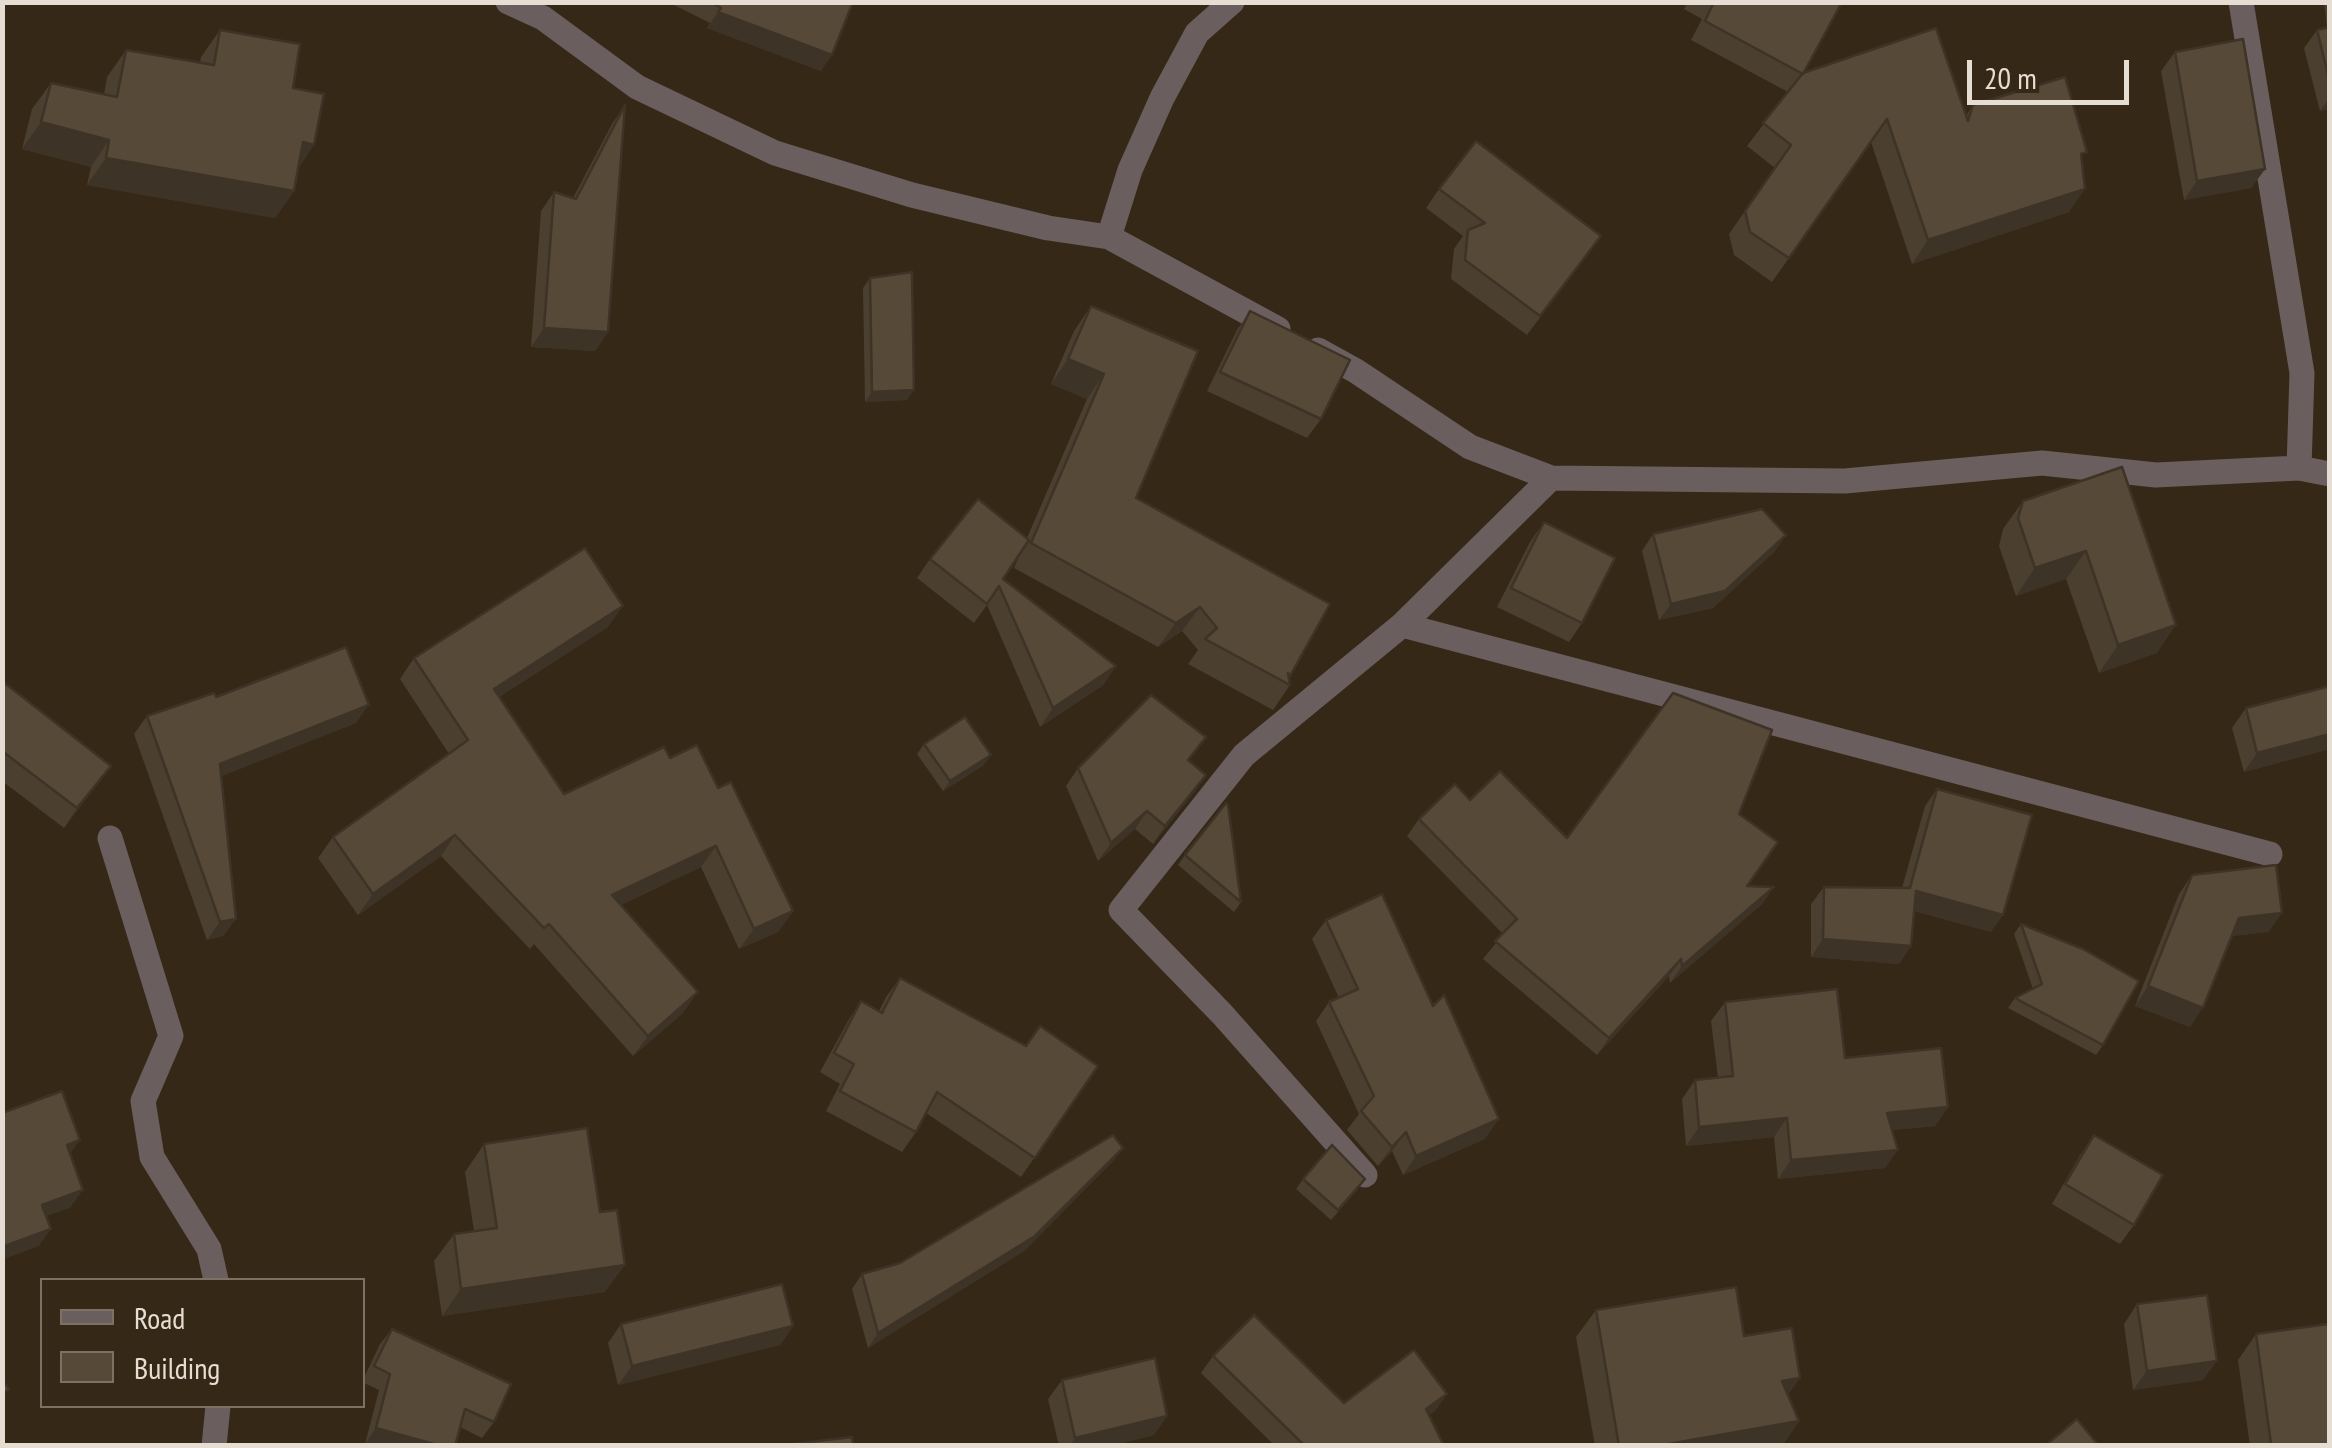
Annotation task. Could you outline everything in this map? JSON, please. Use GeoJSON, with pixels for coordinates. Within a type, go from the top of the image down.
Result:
{"type":"FeatureCollection","features":[{"type":"Feature","properties":{"kind":"street"},"geometry":{"type":"LineString","coordinates":[[508,2],[543,18],[638,88],[776,153],[912,195],[1048,228],[1109,237],[1356,371],[1470,447],[1551,478],[1845,480],[2042,463],[2156,475],[2298,468],[2330,474]]}},
{"type":"Feature","properties":{"kind":"street"},"geometry":{"type":"LineString","coordinates":[[1109,237],[1130,170],[1162,98],[1197,34],[1232,2]]}},
{"type":"Feature","properties":{"kind":"street"},"geometry":{"type":"LineString","coordinates":[[2241,2],[2302,373],[2298,468]]}},
{"type":"Feature","properties":{"kind":"street"},"geometry":{"type":"LineString","coordinates":[[1365,1175],[1222,1014],[1121,910],[1244,756],[1402,625],[1551,478]]}},
{"type":"Feature","properties":{"kind":"street"},"geometry":{"type":"LineString","coordinates":[[1402,625],[2270,854]]}},
{"type":"Feature","properties":{"kind":"street"},"geometry":{"type":"LineString","coordinates":[[110,838],[171,1036],[143,1101],[152,1157],[209,1250],[216,1278]]}},
{"type":"Feature","properties":{"kind":"street"},"geometry":{"type":"LineString","coordinates":[[214,1446],[218,1408]]}},
{"type":"Feature","properties":{"kind":"building"},"geometry":{"type":"Polygon","coordinates":[[[711,2],[853,2],[832,55],[718,12],[721,8],[711,2]]]}},
{"type":"Feature","properties":{"kind":"building"},"geometry":{"type":"Polygon","coordinates":[[[1714,2],[1842,2],[1803,74],[1705,21],[1714,2]]]}},
{"type":"Feature","properties":{"kind":"building"},"geometry":{"type":"Polygon","coordinates":[[[2330,27],[2330,83],[2317,30],[2330,27]]]}},
{"type":"Feature","properties":{"kind":"building"},"geometry":{"type":"Polygon","coordinates":[[[1936,28],[1968,121],[1973,105],[2065,77],[2087,152],[2081,154],[2085,189],[1928,240],[1887,119],[1789,258],[1750,232],[1745,211],[1791,145],[1763,123],[1803,73],[1936,28]]]}},
{"type":"Feature","properties":{"kind":"building"},"geometry":{"type":"Polygon","coordinates":[[[220,30],[300,44],[293,88],[324,94],[314,145],[303,142],[294,191],[106,158],[109,140],[41,122],[51,83],[117,97],[126,50],[214,65],[220,30]]]}},
{"type":"Feature","properties":{"kind":"building"},"geometry":{"type":"Polygon","coordinates":[[[2243,39],[2265,169],[2197,181],[2175,52],[2243,39]]]}},
{"type":"Feature","properties":{"kind":"building"},"geometry":{"type":"Polygon","coordinates":[[[625,105],[608,332],[544,328],[554,192],[576,199],[625,105]]]}},
{"type":"Feature","properties":{"kind":"building"},"geometry":{"type":"Polygon","coordinates":[[[1476,141],[1601,236],[1540,316],[1465,260],[1468,230],[1485,223],[1439,189],[1476,141]]]}},
{"type":"Feature","properties":{"kind":"building"},"geometry":{"type":"Polygon","coordinates":[[[912,272],[914,390],[872,392],[870,278],[912,272]]]}},
{"type":"Feature","properties":{"kind":"building"},"geometry":{"type":"Polygon","coordinates":[[[1091,306],[1198,351],[1136,498],[1330,604],[1290,676],[1288,673],[1290,685],[1205,639],[1217,628],[1200,607],[1176,623],[1031,543],[1104,374],[1068,359],[1091,306]]]}},
{"type":"Feature","properties":{"kind":"building"},"geometry":{"type":"Polygon","coordinates":[[[1250,311],[1350,360],[1321,419],[1220,372],[1250,311]]]}},
{"type":"Feature","properties":{"kind":"building"},"geometry":{"type":"Polygon","coordinates":[[[2122,467],[2176,625],[2118,645],[2086,551],[2035,568],[2018,518],[2023,501],[2122,467]]]}},
{"type":"Feature","properties":{"kind":"building"},"geometry":{"type":"Polygon","coordinates":[[[978,499],[1029,540],[1003,579],[1116,666],[1053,708],[999,586],[987,604],[930,559],[978,499]]]}},
{"type":"Feature","properties":{"kind":"building"},"geometry":{"type":"Polygon","coordinates":[[[1762,509],[1786,535],[1725,591],[1671,604],[1653,534],[1762,509]]]}},
{"type":"Feature","properties":{"kind":"building"},"geometry":{"type":"Polygon","coordinates":[[[1544,522],[1615,558],[1582,623],[1511,588],[1544,522]]]}},
{"type":"Feature","properties":{"kind":"building"},"geometry":{"type":"Polygon","coordinates":[[[585,548],[623,606],[494,689],[564,794],[664,747],[670,758],[697,745],[718,788],[731,782],[793,911],[754,929],[716,846],[612,895],[698,992],[648,1036],[549,924],[544,928],[455,835],[373,894],[333,837],[468,740],[414,658],[585,548]]]}},
{"type":"Feature","properties":{"kind":"building"},"geometry":{"type":"Polygon","coordinates":[[[346,647],[369,705],[220,764],[236,919],[220,922],[147,716],[214,693],[216,697],[346,647]]]}},
{"type":"Feature","properties":{"kind":"building"},"geometry":{"type":"Polygon","coordinates":[[[2,681],[111,766],[77,808],[2,751],[2,681]]]}},
{"type":"Feature","properties":{"kind":"building"},"geometry":{"type":"Polygon","coordinates":[[[2330,686],[2330,734],[2257,753],[2246,708],[2330,686]]]}},
{"type":"Feature","properties":{"kind":"building"},"geometry":{"type":"Polygon","coordinates":[[[1673,693],[1772,730],[1739,814],[1778,842],[1747,886],[1774,887],[1682,966],[1681,959],[1609,1038],[1495,941],[1517,919],[1419,819],[1455,784],[1470,800],[1500,771],[1567,838],[1673,693]]]}},
{"type":"Feature","properties":{"kind":"building"},"geometry":{"type":"Polygon","coordinates":[[[1151,695],[1206,737],[1188,760],[1206,775],[1165,826],[1147,811],[1111,843],[1078,768],[1151,695]]]}},
{"type":"Feature","properties":{"kind":"building"},"geometry":{"type":"Polygon","coordinates":[[[965,717],[991,755],[950,781],[924,744],[965,717]]]}},
{"type":"Feature","properties":{"kind":"building"},"geometry":{"type":"Polygon","coordinates":[[[1937,789],[2032,815],[2003,915],[1916,891],[1911,946],[1823,939],[1824,887],[1910,888],[1937,789]]]}},
{"type":"Feature","properties":{"kind":"building"},"geometry":{"type":"Polygon","coordinates":[[[1228,805],[1241,902],[1185,855],[1228,805]]]}},
{"type":"Feature","properties":{"kind":"building"},"geometry":{"type":"Polygon","coordinates":[[[2276,865],[2282,913],[2239,918],[2203,1008],[2148,986],[2192,875],[2276,865]]]}},
{"type":"Feature","properties":{"kind":"building"},"geometry":{"type":"Polygon","coordinates":[[[1382,894],[1433,1006],[1444,995],[1499,1119],[1416,1156],[1406,1132],[1392,1147],[1361,1111],[1374,1096],[1329,1002],[1358,989],[1326,920],[1382,894]]]}},
{"type":"Feature","properties":{"kind":"building"},"geometry":{"type":"Polygon","coordinates":[[[2021,924],[2083,949],[2139,981],[2103,1045],[2015,998],[2042,984],[2021,924]]]}},
{"type":"Feature","properties":{"kind":"building"},"geometry":{"type":"Polygon","coordinates":[[[900,978],[1026,1046],[1040,1026],[1098,1066],[1035,1158],[937,1092],[916,1132],[840,1091],[854,1064],[834,1053],[861,1001],[882,1013],[900,978]]]}},
{"type":"Feature","properties":{"kind":"building"},"geometry":{"type":"Polygon","coordinates":[[[1837,989],[1845,1058],[1941,1048],[1948,1107],[1887,1113],[1898,1150],[1791,1160],[1787,1118],[1699,1127],[1695,1080],[1733,1076],[1725,1002],[1837,989]]]}},
{"type":"Feature","properties":{"kind":"building"},"geometry":{"type":"Polygon","coordinates":[[[62,1091],[80,1140],[67,1145],[83,1190],[42,1205],[51,1229],[2,1247],[2,1113],[62,1091]]]}},
{"type":"Feature","properties":{"kind":"building"},"geometry":{"type":"Polygon","coordinates":[[[587,1128],[600,1212],[617,1210],[625,1265],[461,1289],[454,1234],[497,1228],[484,1144],[587,1128]]]}},
{"type":"Feature","properties":{"kind":"building"},"geometry":{"type":"Polygon","coordinates":[[[1113,1135],[1123,1148],[1035,1236],[878,1333],[862,1274],[900,1263],[1113,1135]]]}},
{"type":"Feature","properties":{"kind":"building"},"geometry":{"type":"Polygon","coordinates":[[[2094,1135],[2163,1175],[2134,1225],[2065,1184],[2094,1135]]]}},
{"type":"Feature","properties":{"kind":"building"},"geometry":{"type":"Polygon","coordinates":[[[1332,1145],[1365,1179],[1338,1210],[1303,1179],[1332,1145]]]}},
{"type":"Feature","properties":{"kind":"building"},"geometry":{"type":"Polygon","coordinates":[[[782,1284],[793,1326],[632,1366],[621,1324],[782,1284]]]}},
{"type":"Feature","properties":{"kind":"building"},"geometry":{"type":"Polygon","coordinates":[[[1736,1287],[1744,1336],[1792,1328],[1800,1378],[1782,1381],[1799,1421],[1657,1446],[1619,1446],[1596,1310],[1736,1287]]]}},
{"type":"Feature","properties":{"kind":"building"},"geometry":{"type":"Polygon","coordinates":[[[2207,1295],[2217,1361],[2147,1371],[2137,1304],[2207,1295]]]}},
{"type":"Feature","properties":{"kind":"building"},"geometry":{"type":"Polygon","coordinates":[[[1254,1315],[1344,1403],[1414,1350],[1447,1394],[1426,1409],[1444,1446],[1305,1446],[1213,1356],[1254,1315]]]}},
{"type":"Feature","properties":{"kind":"building"},"geometry":{"type":"Polygon","coordinates":[[[2328,1324],[2330,1446],[2254,1446],[2271,1444],[2256,1334],[2328,1324]]]}},
{"type":"Feature","properties":{"kind":"building"},"geometry":{"type":"Polygon","coordinates":[[[392,1329],[511,1384],[494,1422],[465,1409],[455,1446],[441,1446],[376,1428],[390,1374],[374,1366],[392,1329]]]}},
{"type":"Feature","properties":{"kind":"building"},"geometry":{"type":"Polygon","coordinates":[[[1155,1358],[1167,1416],[1075,1438],[1062,1380],[1155,1358]]]}},
{"type":"Feature","properties":{"kind":"building"},"geometry":{"type":"Polygon","coordinates":[[[2077,1419],[2099,1446],[2045,1446],[2077,1419]]]}},
{"type":"Feature","properties":{"kind":"building"},"geometry":{"type":"Polygon","coordinates":[[[852,1437],[853,1446],[776,1446],[852,1437]]]}}]}
